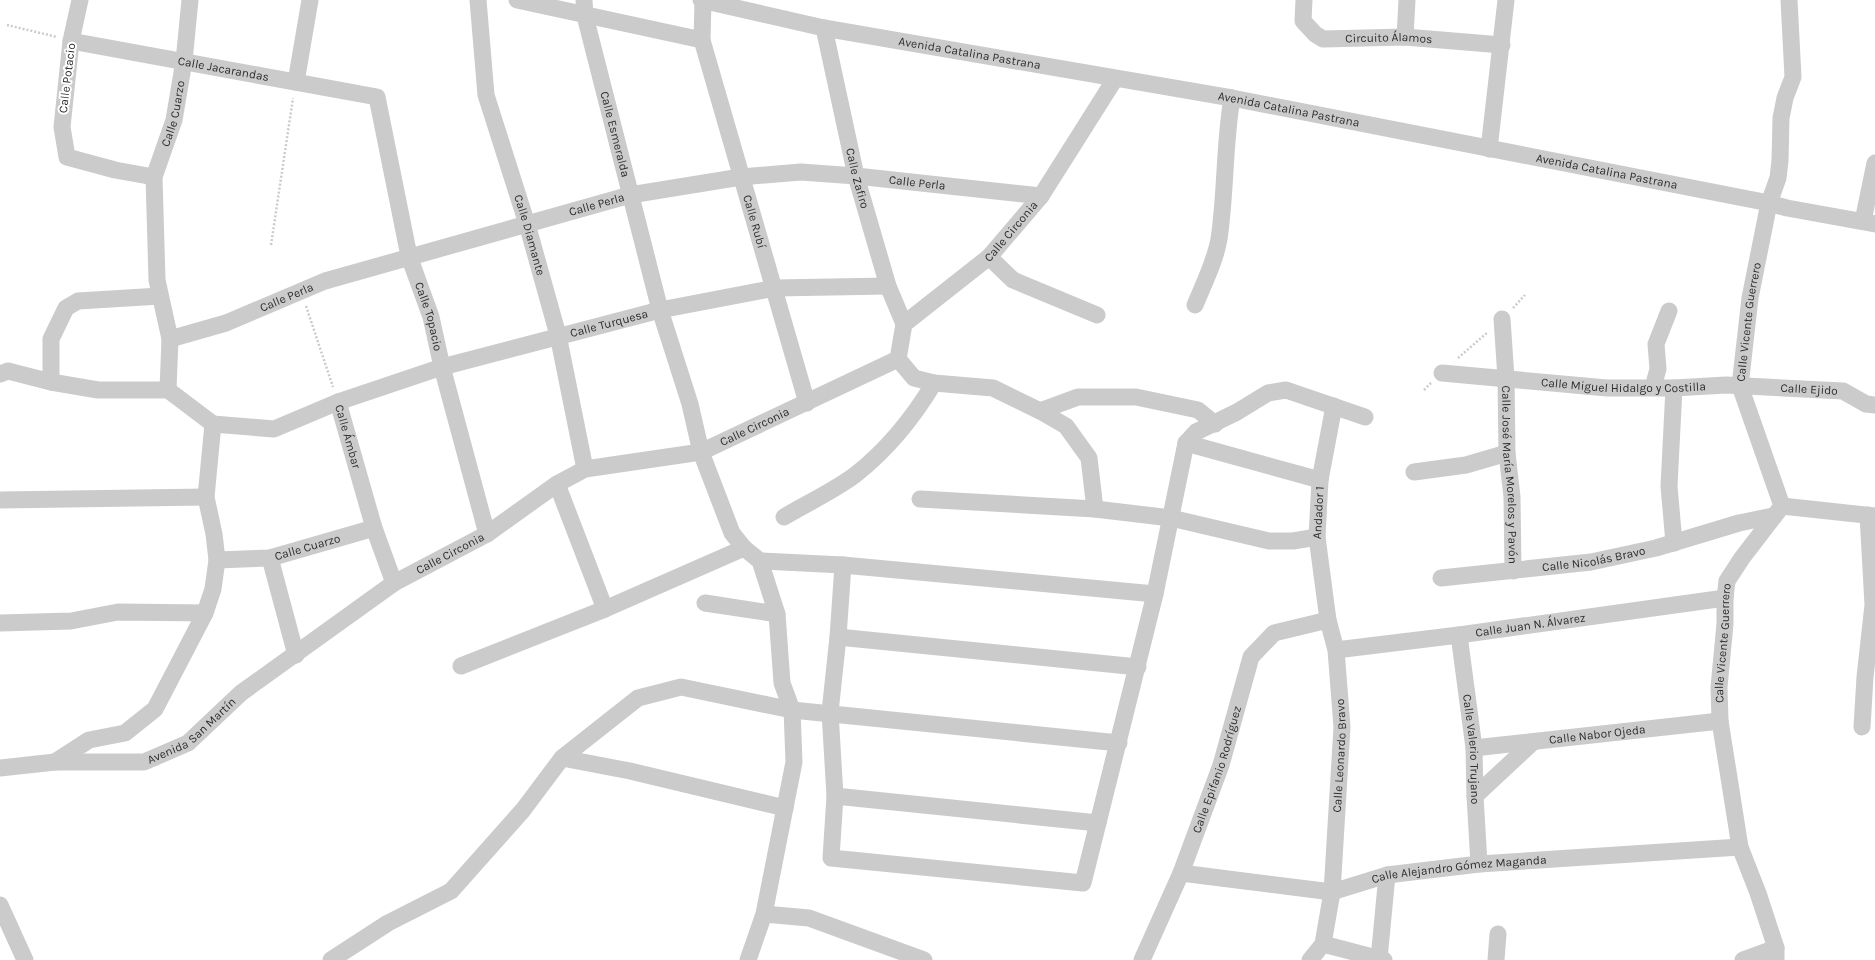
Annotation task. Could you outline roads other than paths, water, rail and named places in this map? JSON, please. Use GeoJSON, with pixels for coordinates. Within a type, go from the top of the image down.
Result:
{"type":"FeatureCollection","features":[{"type":"Feature","properties":{"kind":"street","name":"Calle Potacio"},"geometry":{"type":"LineString","coordinates":[[80,0],[71,41],[62,127],[67,157],[115,170],[154,177]]}},
{"type":"Feature","properties":{"kind":"street","name":"Calle Cuarzo"},"geometry":{"type":"LineString","coordinates":[[154,177],[174,120],[184,61],[190,0]]}},
{"type":"Feature","properties":{"kind":"street"},"geometry":{"type":"LineString","coordinates":[[296,82],[310,0]]}},
{"type":"Feature","properties":{"kind":"street","name":"Calle Diamante"},"geometry":{"type":"LineString","coordinates":[[478,0],[486,95],[527,224],[558,336],[585,470]]}},
{"type":"Feature","properties":{"kind":"street"},"geometry":{"type":"LineString","coordinates":[[517,0],[584,8],[702,40]]}},
{"type":"Feature","properties":{"kind":"street","name":"Avenida Catalina Pastrana"},"geometry":{"type":"LineString","coordinates":[[702,0],[824,28],[1232,98],[1769,203],[1787,208],[1869,222]]}},
{"type":"Feature","properties":{"kind":"street","name":"Calle Rubí"},"geometry":{"type":"LineString","coordinates":[[702,0],[702,40],[741,177],[775,288],[807,403]]}},
{"type":"Feature","properties":{"kind":"street","name":"Circuito Álamos"},"geometry":{"type":"LineString","coordinates":[[1304,0],[1303,20],[1315,34],[1323,39],[1405,37],[1502,45]]}},
{"type":"Feature","properties":{"kind":"street"},"geometry":{"type":"LineString","coordinates":[[1405,37],[1407,0]]}},
{"type":"Feature","properties":{"kind":"street"},"geometry":{"type":"LineString","coordinates":[[1489,149],[1506,0]]}},
{"type":"Feature","properties":{"kind":"street","name":"Calle Vicente Guerrero"},"geometry":{"type":"LineString","coordinates":[[1776,954],[1758,893],[1740,847],[1720,721],[1719,687],[1725,624],[1725,598],[1727,581],[1742,558],[1778,511],[1740,386],[1750,298],[1769,203],[1778,178],[1781,118],[1785,98],[1793,77],[1789,0]]}},
{"type":"Feature","properties":{"kind":"street","name":"Calle Esmeralda"},"geometry":{"type":"LineString","coordinates":[[584,8],[660,310],[690,404],[701,452],[732,533],[744,548],[760,561]]}},
{"type":"Feature","properties":{"kind":"street","name":"Calle Zafiro"},"geometry":{"type":"LineString","coordinates":[[824,28],[856,176],[888,286],[904,324]]}},
{"type":"Feature","properties":{"kind":"street","name":"Calle Jacarandas"},"geometry":{"type":"LineString","coordinates":[[71,41],[377,97]]}},
{"type":"Feature","properties":{"kind":"street","name":"Calle Circonia"},"geometry":{"type":"LineString","coordinates":[[904,324],[989,257],[1041,196],[1115,79]]}},
{"type":"Feature","properties":{"kind":"street","name":"Calle Topacio"},"geometry":{"type":"LineString","coordinates":[[377,97],[409,256],[431,317],[442,367],[487,534]]}},
{"type":"Feature","properties":{"kind":"street"},"geometry":{"type":"LineString","coordinates":[[1195,305],[1212,266],[1219,239],[1227,129],[1232,98]]}},
{"type":"Feature","properties":{"kind":"street"},"geometry":{"type":"LineString","coordinates":[[1869,222],[1875,163]]}},
{"type":"Feature","properties":{"kind":"street","name":"Calle Perla"},"geometry":{"type":"LineString","coordinates":[[170,339],[226,322],[325,281],[409,256],[630,195],[741,177],[801,172],[856,176],[1041,196]]}},
{"type":"Feature","properties":{"kind":"street"},"geometry":{"type":"LineString","coordinates":[[154,177],[157,280],[170,339],[168,390]]}},
{"type":"Feature","properties":{"kind":"street"},"geometry":{"type":"LineString","coordinates":[[989,257],[1013,280],[1097,315]]}},
{"type":"Feature","properties":{"kind":"street","name":"Calle Turquesa"},"geometry":{"type":"LineString","coordinates":[[213,424],[274,429],[338,402],[442,367],[660,310],[775,288],[888,286]]}},
{"type":"Feature","properties":{"kind":"street"},"geometry":{"type":"LineString","coordinates":[[51,382],[51,339],[66,308],[78,301],[160,296]]}},
{"type":"Feature","properties":{"kind":"street"},"geometry":{"type":"LineString","coordinates":[[1653,387],[1658,369],[1656,344],[1669,311]]}},
{"type":"Feature","properties":{"kind":"street","name":"Calle José María Morelos y Pavón"},"geometry":{"type":"LineString","coordinates":[[1502,319],[1506,378],[1507,453],[1512,497],[1512,571]]}},
{"type":"Feature","properties":{"kind":"street"},"geometry":{"type":"LineString","coordinates":[[904,324],[898,359],[914,378],[934,383],[993,388],[1040,411],[1066,426],[1089,458],[1094,509]]}},
{"type":"Feature","properties":{"kind":"street","name":"Calle Circonia"},"geometry":{"type":"LineString","coordinates":[[296,655],[394,583],[487,534],[557,484],[585,470],[701,452],[898,359]]}},
{"type":"Feature","properties":{"kind":"street"},"geometry":{"type":"LineString","coordinates":[[0,374],[8,371],[51,382],[98,390],[168,390],[213,424],[206,497],[214,534],[217,560],[213,589],[205,613],[155,709],[125,733],[89,740],[55,762]]}},
{"type":"Feature","properties":{"kind":"street","name":"Calle Miguel Hidalgo y Costilla"},"geometry":{"type":"LineString","coordinates":[[1442,373],[1608,388],[1674,388],[1707,385],[1740,386]]}},
{"type":"Feature","properties":{"kind":"street"},"geometry":{"type":"LineString","coordinates":[[784,516],[854,476],[881,452],[918,410],[934,383]]}},
{"type":"Feature","properties":{"kind":"street","name":"Calle Ejido"},"geometry":{"type":"LineString","coordinates":[[1740,386],[1843,391],[1866,404],[1875,405]]}},
{"type":"Feature","properties":{"kind":"street"},"geometry":{"type":"LineString","coordinates":[[1674,388],[1669,486],[1674,543]]}},
{"type":"Feature","properties":{"kind":"street"},"geometry":{"type":"LineString","coordinates":[[843,565],[838,637],[830,712],[835,796],[831,858],[1083,883],[1138,667],[1155,594],[1186,443],[1196,432],[1215,424],[1268,393],[1286,390],[1365,417]]}},
{"type":"Feature","properties":{"kind":"street"},"geometry":{"type":"LineString","coordinates":[[1040,411],[1078,397],[1136,397],[1198,410],[1215,424]]}},
{"type":"Feature","properties":{"kind":"street","name":"Calle Ámbar"},"geometry":{"type":"LineString","coordinates":[[338,402],[374,528],[394,583]]}},
{"type":"Feature","properties":{"kind":"street","name":"Andador 1"},"geometry":{"type":"LineString","coordinates":[[1328,620],[1318,537],[1320,480],[1334,406]]}},
{"type":"Feature","properties":{"kind":"street"},"geometry":{"type":"LineString","coordinates":[[1186,443],[1320,480]]}},
{"type":"Feature","properties":{"kind":"street"},"geometry":{"type":"LineString","coordinates":[[1414,472],[1466,465],[1507,453]]}},
{"type":"Feature","properties":{"kind":"street"},"geometry":{"type":"LineString","coordinates":[[557,484],[605,609]]}},
{"type":"Feature","properties":{"kind":"street"},"geometry":{"type":"LineString","coordinates":[[0,500],[206,497]]}},
{"type":"Feature","properties":{"kind":"street"},"geometry":{"type":"LineString","coordinates":[[920,499],[1094,509],[1171,518],[1269,541],[1293,541],[1318,537]]}},
{"type":"Feature","properties":{"kind":"street","name":"Calle Nicolás Bravo"},"geometry":{"type":"LineString","coordinates":[[1441,578],[1590,562],[1674,543],[1778,511],[1872,515]]}},
{"type":"Feature","properties":{"kind":"street"},"geometry":{"type":"LineString","coordinates":[[1862,727],[1872,605],[1872,515]]}},
{"type":"Feature","properties":{"kind":"street","name":"Calle Cuarzo"},"geometry":{"type":"LineString","coordinates":[[296,655],[270,558],[374,528]]}},
{"type":"Feature","properties":{"kind":"street"},"geometry":{"type":"LineString","coordinates":[[461,666],[605,609],[744,548]]}},
{"type":"Feature","properties":{"kind":"street"},"geometry":{"type":"LineString","coordinates":[[217,560],[270,558]]}},
{"type":"Feature","properties":{"kind":"street"},"geometry":{"type":"LineString","coordinates":[[748,960],[764,914],[794,762],[792,710],[782,683],[777,614],[760,561],[843,565],[1155,594]]}},
{"type":"Feature","properties":{"kind":"street","name":"Calle Juan N. Álvarez"},"geometry":{"type":"LineString","coordinates":[[1336,650],[1460,635],[1725,598]]}},
{"type":"Feature","properties":{"kind":"street"},"geometry":{"type":"LineString","coordinates":[[705,602],[777,614]]}},
{"type":"Feature","properties":{"kind":"street"},"geometry":{"type":"LineString","coordinates":[[0,623],[71,621],[118,612],[205,613]]}},
{"type":"Feature","properties":{"kind":"street","name":"Calle Leonardo Bravo"},"geometry":{"type":"LineString","coordinates":[[1323,944],[1332,892],[1342,727],[1336,650],[1328,620]]}},
{"type":"Feature","properties":{"kind":"street","name":"Calle Epifanio Rodríguez"},"geometry":{"type":"LineString","coordinates":[[1142,960],[1181,873],[1221,765],[1251,657],[1274,633],[1328,620]]}},
{"type":"Feature","properties":{"kind":"street","name":"Calle Valerio Trujano"},"geometry":{"type":"LineString","coordinates":[[1460,635],[1474,748],[1479,864]]}},
{"type":"Feature","properties":{"kind":"street"},"geometry":{"type":"LineString","coordinates":[[838,637],[1138,667]]}},
{"type":"Feature","properties":{"kind":"street","name":"Avenida San Martín"},"geometry":{"type":"LineString","coordinates":[[0,768],[55,762],[144,762],[188,743],[241,693],[296,655]]}},
{"type":"Feature","properties":{"kind":"street"},"geometry":{"type":"LineString","coordinates":[[331,960],[388,923],[451,891],[523,810],[562,758],[638,698],[681,687],[792,710],[830,712],[1118,742]]}},
{"type":"Feature","properties":{"kind":"street","name":"Calle Nabor Ojeda"},"geometry":{"type":"LineString","coordinates":[[1474,748],[1720,721]]}},
{"type":"Feature","properties":{"kind":"street"},"geometry":{"type":"LineString","coordinates":[[1475,796],[1533,742]]}},
{"type":"Feature","properties":{"kind":"street"},"geometry":{"type":"LineString","coordinates":[[562,758],[630,771],[785,808]]}},
{"type":"Feature","properties":{"kind":"street"},"geometry":{"type":"LineString","coordinates":[[835,796],[1098,824]]}},
{"type":"Feature","properties":{"kind":"street","name":"Calle Alejandro Gómez Maganda"},"geometry":{"type":"LineString","coordinates":[[1181,873],[1332,892],[1387,875],[1479,864],[1740,847]]}},
{"type":"Feature","properties":{"kind":"street"},"geometry":{"type":"LineString","coordinates":[[1310,960],[1323,944],[1381,959],[1387,875]]}},
{"type":"Feature","properties":{"kind":"street"},"geometry":{"type":"LineString","coordinates":[[0,906],[25,960]]}},
{"type":"Feature","properties":{"kind":"street"},"geometry":{"type":"LineString","coordinates":[[764,914],[809,918],[924,960]]}},
{"type":"Feature","properties":{"kind":"street"},"geometry":{"type":"LineString","coordinates":[[1496,960],[1498,934]]}},
{"type":"Feature","properties":{"kind":"street"},"geometry":{"type":"LineString","coordinates":[[1743,960],[1776,954]]}}]}
